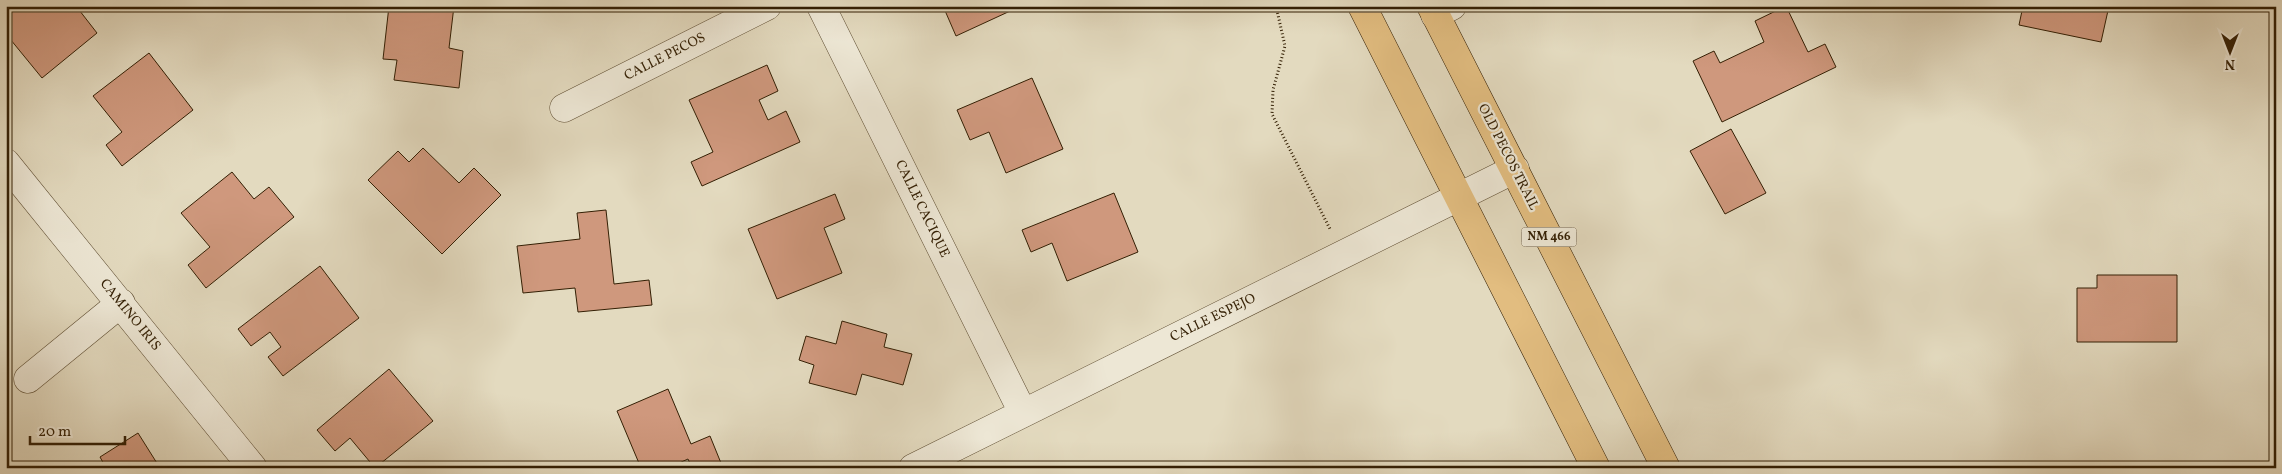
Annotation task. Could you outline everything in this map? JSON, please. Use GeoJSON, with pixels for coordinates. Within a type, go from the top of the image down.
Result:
{"type":"FeatureCollection","features":[{"type":"Feature","properties":{"kind":"main road"},"geometry":{"type":"LineString","coordinates":[[1362,6],[1596,468]]}},
{"type":"Feature","properties":{"kind":"main road","name":"OLD PECOS TRAIL"},"geometry":{"type":"LineString","coordinates":[[1440,9],[1515,169],[1666,468]]}},
{"type":"Feature","properties":{"kind":"street","name":"CALLE PECOS"},"geometry":{"type":"LineString","coordinates":[[564,108],[767,6]]}},
{"type":"Feature","properties":{"kind":"street","name":"CALLE CACIQUE"},"geometry":{"type":"LineString","coordinates":[[821,6],[1023,413]]}},
{"type":"Feature","properties":{"kind":"street","name":"CAMINO IRIS"},"geometry":{"type":"LineString","coordinates":[[6,163],[253,468]]}},
{"type":"Feature","properties":{"kind":"street","name":"CALLE ESPEJO"},"geometry":{"type":"LineString","coordinates":[[913,468],[1515,169]]}},
{"type":"Feature","properties":{"kind":"street"},"geometry":{"type":"LineString","coordinates":[[28,379],[121,303]]}},
{"type":"Feature","properties":{"kind":"path"},"geometry":{"type":"LineString","coordinates":[[1276,6],[1285,46],[1273,90],[1272,114],[1344,253]]}},
{"type":"Feature","properties":{"kind":"building"},"geometry":{"type":"Polygon","coordinates":[[[6,6],[76,6],[97,33],[42,78],[6,34],[6,6]]]}},
{"type":"Feature","properties":{"kind":"building"},"geometry":{"type":"Polygon","coordinates":[[[389,6],[454,6],[449,48],[463,51],[459,88],[394,80],[397,60],[383,59],[389,6]]]}},
{"type":"Feature","properties":{"kind":"building"},"geometry":{"type":"Polygon","coordinates":[[[943,6],[1021,6],[956,36],[943,6]]]}},
{"type":"Feature","properties":{"kind":"building"},"geometry":{"type":"Polygon","coordinates":[[[1786,6],[1808,52],[1825,44],[1836,67],[1722,122],[1693,61],[1714,51],[1720,63],[1764,42],[1755,21],[1786,6]]]}},
{"type":"Feature","properties":{"kind":"building"},"geometry":{"type":"Polygon","coordinates":[[[2023,6],[2109,6],[2101,42],[2019,25],[2023,6]]]}},
{"type":"Feature","properties":{"kind":"building"},"geometry":{"type":"Polygon","coordinates":[[[149,53],[193,110],[122,166],[106,145],[122,132],[93,96],[149,53]]]}},
{"type":"Feature","properties":{"kind":"building"},"geometry":{"type":"Polygon","coordinates":[[[767,65],[778,91],[759,100],[768,120],[786,111],[800,142],[702,186],[691,162],[713,152],[689,100],[767,65]]]}},
{"type":"Feature","properties":{"kind":"building"},"geometry":{"type":"Polygon","coordinates":[[[1032,78],[1063,149],[1006,173],[989,132],[970,140],[957,110],[1032,78]]]}},
{"type":"Feature","properties":{"kind":"building"},"geometry":{"type":"Polygon","coordinates":[[[1731,129],[1766,193],[1725,214],[1690,151],[1731,129]]]}},
{"type":"Feature","properties":{"kind":"building"},"geometry":{"type":"Polygon","coordinates":[[[423,148],[459,183],[474,168],[501,195],[442,254],[368,180],[398,151],[409,162],[423,148]]]}},
{"type":"Feature","properties":{"kind":"building"},"geometry":{"type":"Polygon","coordinates":[[[232,172],[254,199],[269,187],[294,217],[206,288],[188,265],[210,247],[181,213],[232,172]]]}},
{"type":"Feature","properties":{"kind":"building"},"geometry":{"type":"Polygon","coordinates":[[[1114,193],[1138,252],[1067,281],[1052,243],[1031,252],[1022,230],[1114,193]]]}},
{"type":"Feature","properties":{"kind":"building"},"geometry":{"type":"Polygon","coordinates":[[[835,194],[845,219],[824,228],[842,273],[777,299],[748,229],[835,194]]]}},
{"type":"Feature","properties":{"kind":"building"},"geometry":{"type":"Polygon","coordinates":[[[606,210],[614,284],[649,280],[652,305],[578,312],[575,288],[523,293],[517,246],[580,239],[577,213],[606,210]]]}},
{"type":"Feature","properties":{"kind":"building"},"geometry":{"type":"Polygon","coordinates":[[[320,266],[359,318],[283,376],[268,357],[281,347],[270,332],[251,346],[238,329],[320,266]]]}},
{"type":"Feature","properties":{"kind":"building"},"geometry":{"type":"Polygon","coordinates":[[[2097,275],[2177,275],[2177,342],[2077,342],[2077,288],[2097,288],[2097,275]]]}},
{"type":"Feature","properties":{"kind":"building"},"geometry":{"type":"Polygon","coordinates":[[[842,321],[887,334],[884,347],[912,354],[903,385],[862,374],[856,395],[809,383],[814,365],[799,360],[806,336],[836,344],[842,321]]]}},
{"type":"Feature","properties":{"kind":"building"},"geometry":{"type":"Polygon","coordinates":[[[389,369],[433,421],[375,468],[350,438],[335,451],[317,430],[389,369]]]}},
{"type":"Feature","properties":{"kind":"building"},"geometry":{"type":"Polygon","coordinates":[[[668,389],[691,444],[710,436],[723,468],[692,468],[688,459],[668,468],[641,468],[617,411],[668,389]]]}},
{"type":"Feature","properties":{"kind":"building"},"geometry":{"type":"Polygon","coordinates":[[[138,433],[160,468],[106,468],[100,457],[138,433]]]}}]}
